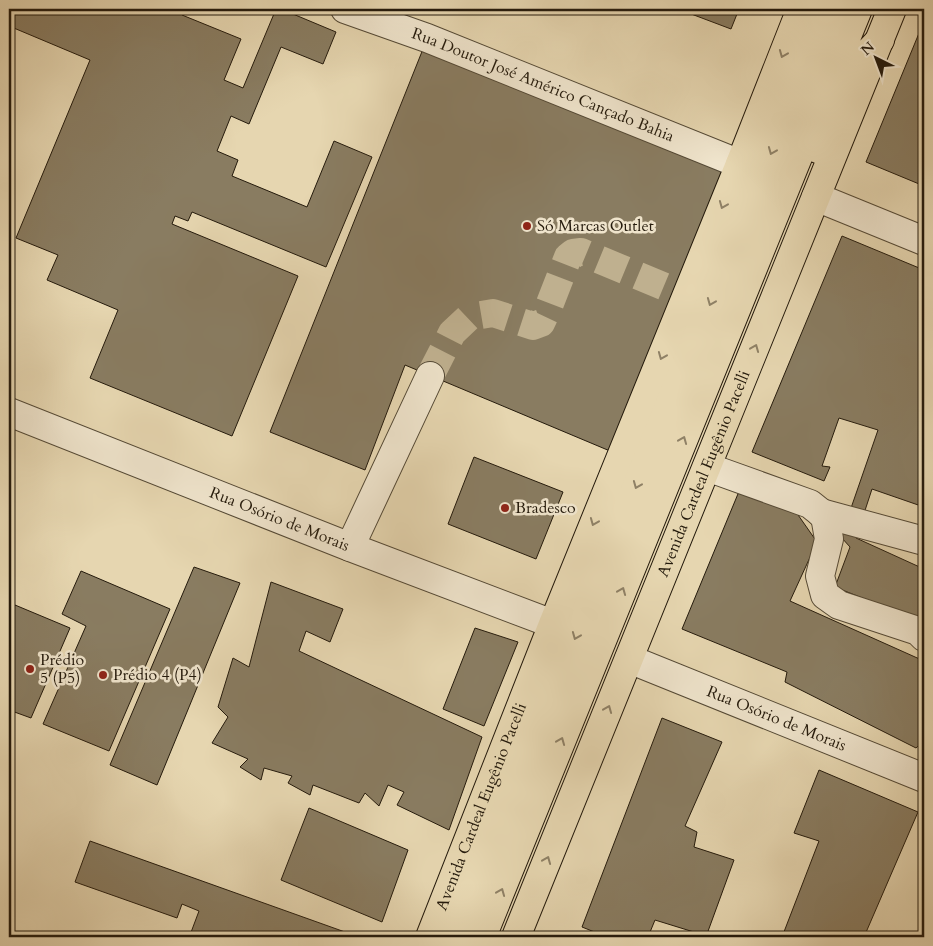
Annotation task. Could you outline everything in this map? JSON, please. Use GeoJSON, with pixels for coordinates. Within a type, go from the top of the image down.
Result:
{"type":"FeatureCollection","features":[{"type":"Feature","properties":{"kind":"main road","name":"Avenida Cardeal Eugênio Pacelli"},"geometry":{"type":"LineString","coordinates":[[430,937],[681,292],[740,164],[801,9]]}},
{"type":"Feature","properties":{"kind":"main road","name":"Avenida Cardeal Eugênio Pacelli"},"geometry":{"type":"LineString","coordinates":[[455,937],[829,9]]}},
{"type":"Feature","properties":{"kind":"main road","name":"Avenida Cardeal Eugênio Pacelli"},"geometry":{"type":"LineString","coordinates":[[482,937],[858,9]]}},
{"type":"Feature","properties":{"kind":"main road","name":"Avenida Cardeal Eugênio Pacelli"},"geometry":{"type":"LineString","coordinates":[[516,937],[892,9]]}},
{"type":"Feature","properties":{"kind":"main road"},"geometry":{"type":"LineString","coordinates":[[755,264],[770,246],[865,56],[880,40]]}},
{"type":"Feature","properties":{"kind":"main road"},"geometry":{"type":"LineString","coordinates":[[740,164],[811,54]]}},
{"type":"Feature","properties":{"kind":"street","name":"Rua Doutor José Américo Cançado Bahia"},"geometry":{"type":"LineString","coordinates":[[345,9],[427,38],[740,164]]}},
{"type":"Feature","properties":{"kind":"street"},"geometry":{"type":"LineString","coordinates":[[816,197],[924,241]]}},
{"type":"Feature","properties":{"kind":"street"},"geometry":{"type":"LineString","coordinates":[[350,547],[430,376]]}},
{"type":"Feature","properties":{"kind":"street","name":"Rua Osório de Morais"},"geometry":{"type":"LineString","coordinates":[[9,412],[350,547],[553,624]]}},
{"type":"Feature","properties":{"kind":"street"},"geometry":{"type":"LineString","coordinates":[[707,467],[810,504],[822,513],[924,541]]}},
{"type":"Feature","properties":{"kind":"street"},"geometry":{"type":"LineString","coordinates":[[822,513],[829,539],[820,576],[825,595],[839,605],[918,631],[924,637]]}},
{"type":"Feature","properties":{"kind":"street","name":"Rua Osório de Morais"},"geometry":{"type":"LineString","coordinates":[[629,659],[924,778]]}},
{"type":"Feature","properties":{"kind":"building"},"geometry":{"type":"Polygon","coordinates":[[[9,9],[185,9],[182,15],[241,39],[224,80],[243,88],[276,9],[281,9],[336,32],[323,64],[281,47],[249,124],[231,116],[217,151],[238,160],[232,176],[307,207],[334,141],[372,157],[326,267],[192,212],[188,221],[175,216],[172,224],[298,276],[232,436],[90,378],[118,310],[47,280],[58,255],[16,238],[90,60],[9,26],[9,9]]]}},
{"type":"Feature","properties":{"kind":"building"},"geometry":{"type":"Polygon","coordinates":[[[678,9],[739,9],[731,29],[678,9]]]}},
{"type":"Feature","properties":{"kind":"building"},"geometry":{"type":"Polygon","coordinates":[[[924,21],[924,186],[866,162],[924,21]]]}},
{"type":"Feature","properties":{"kind":"building","name":"Só Marcas Outlet"},"geometry":{"type":"Polygon","coordinates":[[[427,39],[731,162],[610,451],[405,365],[365,470],[270,432],[427,39]]]}},
{"type":"Feature","properties":{"kind":"building"},"geometry":{"type":"Polygon","coordinates":[[[842,236],[924,270],[924,507],[872,489],[856,538],[924,569],[924,623],[835,587],[850,547],[841,537],[878,430],[839,418],[822,466],[830,467],[824,481],[752,452],[842,236]]]}},
{"type":"Feature","properties":{"kind":"building","name":"Bradesco"},"geometry":{"type":"Polygon","coordinates":[[[474,457],[563,492],[536,559],[448,524],[474,457]]]}},
{"type":"Feature","properties":{"kind":"building"},"geometry":{"type":"Polygon","coordinates":[[[740,489],[796,512],[817,542],[790,601],[924,661],[924,741],[916,748],[785,682],[787,672],[682,629],[740,489]]]}},
{"type":"Feature","properties":{"kind":"building"},"geometry":{"type":"Polygon","coordinates":[[[194,567],[240,583],[157,785],[110,765],[194,567]]]}},
{"type":"Feature","properties":{"kind":"building","name":"Prédio 4 (P4)"},"geometry":{"type":"Polygon","coordinates":[[[81,571],[170,609],[109,751],[43,724],[86,626],[62,614],[81,571]]]}},
{"type":"Feature","properties":{"kind":"building"},"geometry":{"type":"Polygon","coordinates":[[[271,582],[343,609],[330,642],[306,631],[299,651],[482,737],[449,830],[397,805],[404,792],[388,785],[379,806],[365,793],[359,803],[313,785],[310,795],[288,783],[292,776],[264,768],[261,780],[240,767],[248,759],[212,743],[228,717],[218,707],[233,658],[249,667],[271,582]]]}},
{"type":"Feature","properties":{"kind":"building","name":"Prédio 5 (P5)"},"geometry":{"type":"Polygon","coordinates":[[[15,605],[70,628],[31,718],[9,710],[9,618],[15,605]]]}},
{"type":"Feature","properties":{"kind":"building"},"geometry":{"type":"Polygon","coordinates":[[[475,628],[518,642],[484,726],[443,709],[475,628]]]}},
{"type":"Feature","properties":{"kind":"building"},"geometry":{"type":"Polygon","coordinates":[[[662,718],[722,742],[685,826],[697,832],[694,847],[734,860],[707,934],[721,937],[710,937],[655,920],[648,937],[607,937],[582,927],[662,718]]]}},
{"type":"Feature","properties":{"kind":"building"},"geometry":{"type":"Polygon","coordinates":[[[819,770],[918,812],[864,937],[782,937],[819,841],[794,833],[819,770]]]}},
{"type":"Feature","properties":{"kind":"building"},"geometry":{"type":"Polygon","coordinates":[[[309,808],[408,850],[382,922],[281,880],[309,808]]]}},
{"type":"Feature","properties":{"kind":"building"},"geometry":{"type":"Polygon","coordinates":[[[90,841],[359,937],[195,937],[190,935],[199,911],[182,904],[177,918],[75,882],[90,841]]]}},
{"type":"Feature","properties":{"kind":"tunnel"},"geometry":{"type":"LineString","coordinates":[[430,376],[452,333],[469,317],[493,313],[533,326],[541,323],[568,257],[573,253],[581,252],[675,291]]}},
{"type":"Feature","properties":{"kind":"place","name":"Só Marcas Outlet"},"geometry":{"type":"Point","coordinates":[527,226]}},
{"type":"Feature","properties":{"kind":"place","name":"Bradesco"},"geometry":{"type":"Point","coordinates":[505,508]}},
{"type":"Feature","properties":{"kind":"place","name":"Prédio 5 (P5)"},"geometry":{"type":"Point","coordinates":[30,669]}},
{"type":"Feature","properties":{"kind":"place","name":"Prédio 4 (P4)"},"geometry":{"type":"Point","coordinates":[103,675]}}]}
